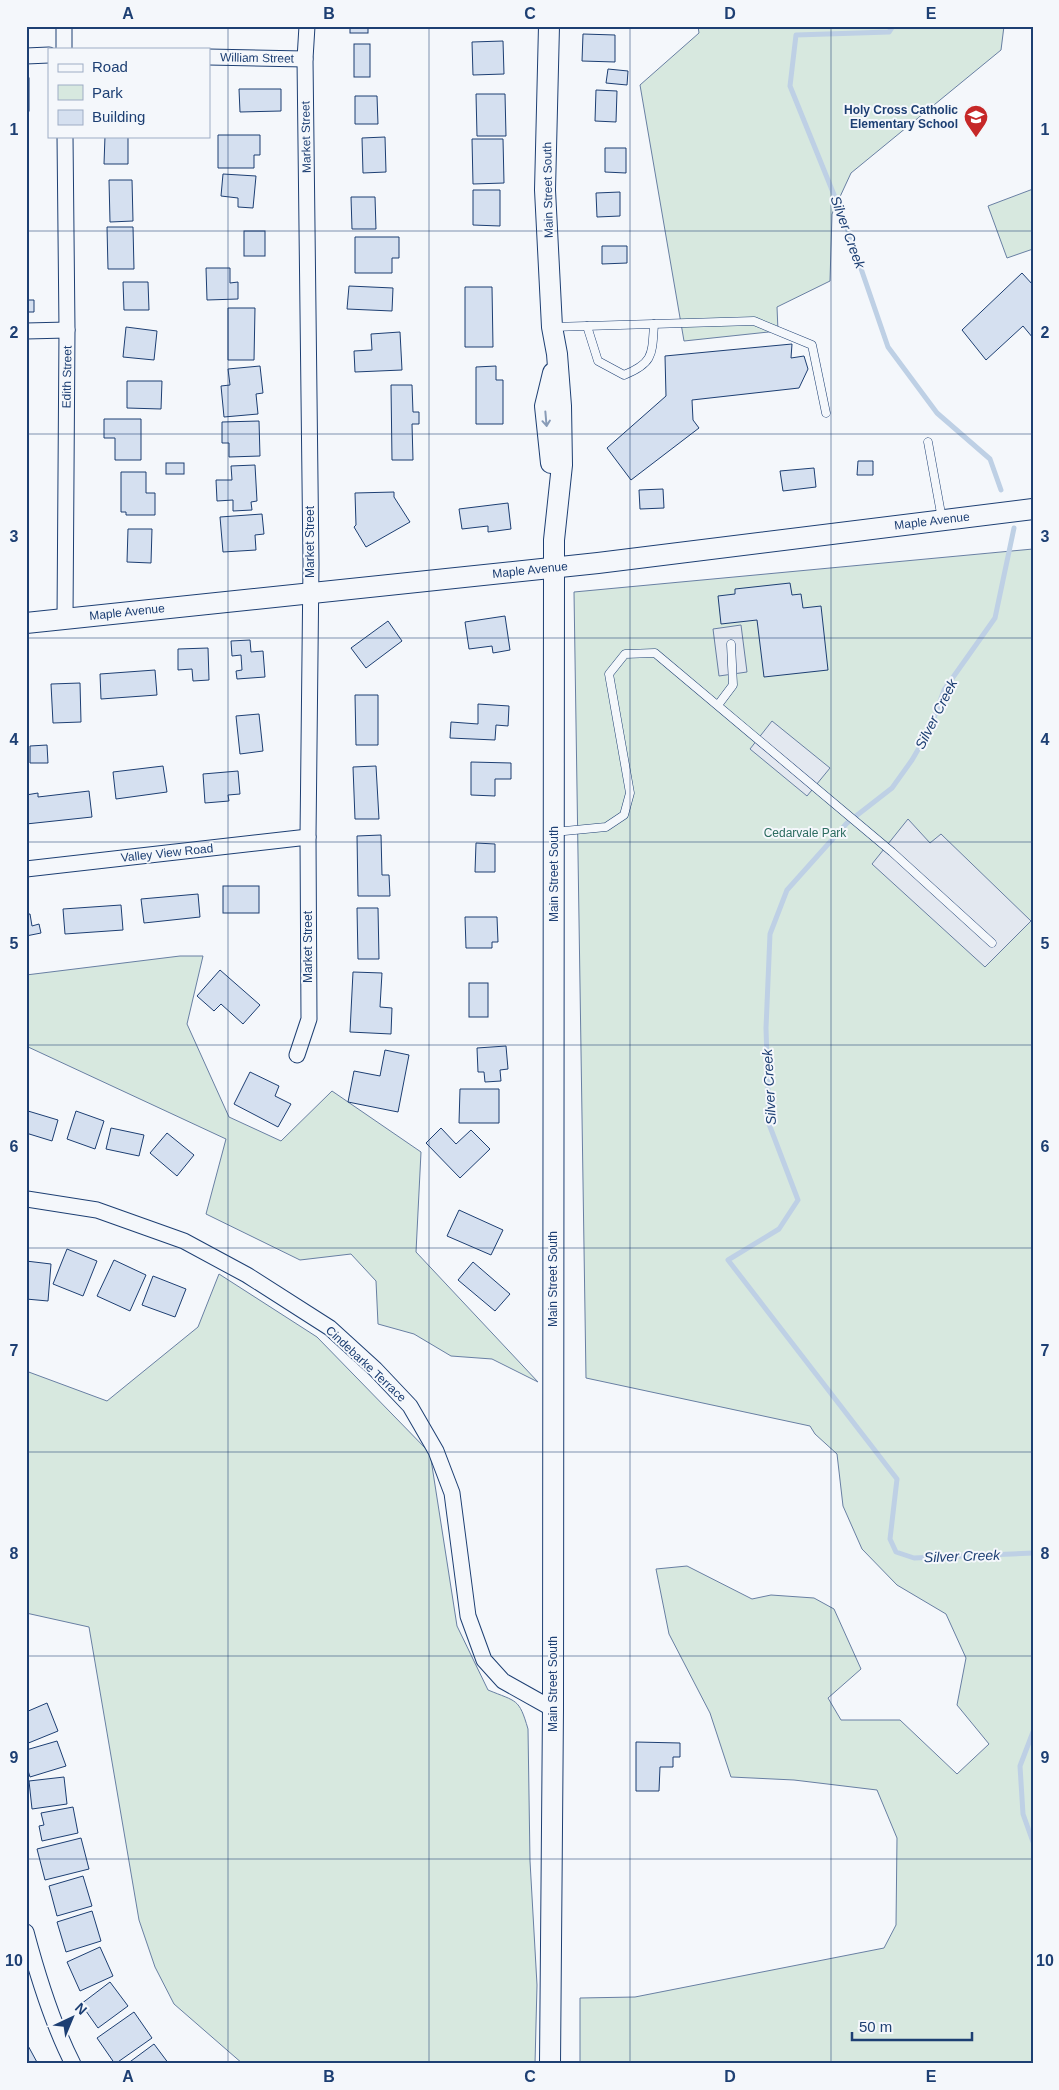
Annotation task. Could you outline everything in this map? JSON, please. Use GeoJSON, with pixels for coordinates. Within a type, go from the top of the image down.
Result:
{"type":"FeatureCollection","features":[{"type":"Feature","properties":{"kind":"main road","name":"Main Street South"},"geometry":{"type":"LineString","coordinates":[[549,26],[545,190],[552,327],[557,354],[545,406],[552,470],[560,496],[554,540],[553,1709],[550,2064]]}},
{"type":"Feature","properties":{"kind":"main road","name":"Maple Avenue"},"geometry":{"type":"LineString","coordinates":[[26,623],[554,567],[1033,509]]}},
{"type":"Feature","properties":{"kind":"street"},"geometry":{"type":"LineString","coordinates":[[64,26],[64,48]]}},
{"type":"Feature","properties":{"kind":"street","name":"Market Street"},"geometry":{"type":"LineString","coordinates":[[297,1055],[309,1019],[308,837],[311,594],[305,59],[307,26]]}},
{"type":"Feature","properties":{"kind":"street"},"geometry":{"type":"LineString","coordinates":[[26,56],[48,55]]}},
{"type":"Feature","properties":{"kind":"street","name":"William Street"},"geometry":{"type":"LineString","coordinates":[[210,57],[305,59]]}},
{"type":"Feature","properties":{"kind":"street","name":"Edith Street"},"geometry":{"type":"LineString","coordinates":[[65,138],[67,330],[65,619]]}},
{"type":"Feature","properties":{"kind":"street"},"geometry":{"type":"LineString","coordinates":[[26,331],[67,330]]}},
{"type":"Feature","properties":{"kind":"street","name":"Valley View Road"},"geometry":{"type":"LineString","coordinates":[[26,869],[308,837]]}},
{"type":"Feature","properties":{"kind":"street","name":"Cindebarke Terrace"},"geometry":{"type":"LineString","coordinates":[[27,1199],[97,1210],[184,1241],[247,1275],[330,1328],[375,1369],[410,1406],[436,1451],[452,1493],[468,1616],[484,1660],[503,1681],[553,1709]]}},
{"type":"Feature","properties":{"kind":"street"},"geometry":{"type":"LineString","coordinates":[[26,1932],[35,1966],[63,2044],[73,2064]]}},
{"type":"Feature","properties":{"kind":"lane"},"geometry":{"type":"LineString","coordinates":[[552,327],[754,321],[812,345],[826,413]]}},
{"type":"Feature","properties":{"kind":"lane"},"geometry":{"type":"LineString","coordinates":[[587,326],[598,361],[624,375],[642,368],[653,351],[654,324]]}},
{"type":"Feature","properties":{"kind":"lane"},"geometry":{"type":"LineString","coordinates":[[928,442],[942,520]]}},
{"type":"Feature","properties":{"kind":"lane"},"geometry":{"type":"LineString","coordinates":[[718,705],[732,685],[731,644]]}},
{"type":"Feature","properties":{"kind":"lane"},"geometry":{"type":"LineString","coordinates":[[554,832],[606,828],[624,815],[630,793],[609,674],[625,654],[655,653],[862,827],[992,943]]}},
{"type":"Feature","properties":{"kind":"green space"},"geometry":{"type":"Polygon","coordinates":[[[698,26],[1004,26],[1001,50],[851,173],[832,214],[830,281],[777,307],[778,331],[684,341],[640,85],[699,33],[698,26]]]}},
{"type":"Feature","properties":{"kind":"green space"},"geometry":{"type":"Polygon","coordinates":[[[1033,189],[1033,249],[1007,258],[988,206],[1033,189]]]}},
{"type":"Feature","properties":{"kind":"green space","name":"Cedarvale Park"},"geometry":{"type":"Polygon","coordinates":[[[1033,549],[1033,2064],[580,2064],[580,1998],[635,1997],[884,1948],[896,1925],[897,1838],[877,1790],[794,1780],[731,1777],[710,1713],[669,1634],[656,1569],[687,1566],[752,1599],[771,1595],[814,1598],[834,1609],[861,1669],[828,1698],[841,1720],[900,1720],[957,1774],[989,1744],[957,1705],[966,1658],[946,1614],[897,1585],[862,1549],[843,1506],[837,1454],[815,1434],[810,1426],[586,1378],[574,592],[1033,549]]]}},
{"type":"Feature","properties":{"kind":"green space"},"geometry":{"type":"Polygon","coordinates":[[[180,956],[203,956],[187,1024],[229,1117],[281,1141],[332,1091],[421,1152],[416,1252],[538,1382],[492,1359],[451,1356],[414,1334],[378,1324],[376,1281],[351,1254],[300,1260],[206,1214],[226,1139],[26,1046],[26,975],[180,956]]]}},
{"type":"Feature","properties":{"kind":"green space"},"geometry":{"type":"Polygon","coordinates":[[[219,1274],[317,1337],[430,1453],[457,1626],[488,1690],[516,1702],[528,1729],[530,1861],[537,1985],[535,2064],[243,2064],[174,2004],[155,1967],[139,1920],[89,1627],[26,1613],[26,1371],[107,1401],[198,1327],[219,1274]]]}},
{"type":"Feature","properties":{"kind":"shaded area"},"geometry":{"type":"Polygon","coordinates":[[[741,625],[747,672],[719,676],[713,629],[741,625]]]}},
{"type":"Feature","properties":{"kind":"shaded area"},"geometry":{"type":"Polygon","coordinates":[[[772,721],[830,768],[807,796],[750,749],[772,721]]]}},
{"type":"Feature","properties":{"kind":"shaded area"},"geometry":{"type":"Polygon","coordinates":[[[908,819],[930,843],[941,834],[1031,921],[985,967],[872,864],[908,819]]]}},
{"type":"Feature","properties":{"kind":"building"},"geometry":{"type":"Polygon","coordinates":[[[350,26],[368,26],[368,33],[350,33],[350,26]]]}},
{"type":"Feature","properties":{"kind":"building"},"geometry":{"type":"Polygon","coordinates":[[[583,34],[615,35],[615,62],[582,61],[583,34]]]}},
{"type":"Feature","properties":{"kind":"building"},"geometry":{"type":"Polygon","coordinates":[[[503,41],[504,74],[473,75],[472,42],[503,41]]]}},
{"type":"Feature","properties":{"kind":"building"},"geometry":{"type":"Polygon","coordinates":[[[354,44],[370,44],[370,77],[354,77],[354,44]]]}},
{"type":"Feature","properties":{"kind":"building"},"geometry":{"type":"Polygon","coordinates":[[[608,69],[628,71],[627,85],[606,83],[608,69]]]}},
{"type":"Feature","properties":{"kind":"building"},"geometry":{"type":"Polygon","coordinates":[[[26,78],[29,78],[29,111],[26,111],[26,78]]]}},
{"type":"Feature","properties":{"kind":"building"},"geometry":{"type":"Polygon","coordinates":[[[239,89],[281,89],[281,111],[240,112],[239,89]]]}},
{"type":"Feature","properties":{"kind":"building"},"geometry":{"type":"Polygon","coordinates":[[[596,90],[617,91],[616,122],[595,121],[596,90]]]}},
{"type":"Feature","properties":{"kind":"building"},"geometry":{"type":"Polygon","coordinates":[[[476,94],[505,94],[506,136],[477,136],[476,94]]]}},
{"type":"Feature","properties":{"kind":"building"},"geometry":{"type":"Polygon","coordinates":[[[355,96],[377,96],[378,124],[355,124],[355,96]]]}},
{"type":"Feature","properties":{"kind":"building"},"geometry":{"type":"Polygon","coordinates":[[[218,135],[260,135],[260,155],[254,155],[254,168],[218,168],[218,135]]]}},
{"type":"Feature","properties":{"kind":"building"},"geometry":{"type":"Polygon","coordinates":[[[385,137],[386,172],[363,173],[362,138],[385,137]]]}},
{"type":"Feature","properties":{"kind":"building"},"geometry":{"type":"Polygon","coordinates":[[[105,138],[128,138],[128,164],[104,164],[105,138]]]}},
{"type":"Feature","properties":{"kind":"building"},"geometry":{"type":"Polygon","coordinates":[[[472,139],[503,139],[504,183],[473,184],[472,139]]]}},
{"type":"Feature","properties":{"kind":"building"},"geometry":{"type":"Polygon","coordinates":[[[605,148],[626,148],[626,173],[605,172],[605,148]]]}},
{"type":"Feature","properties":{"kind":"building"},"geometry":{"type":"Polygon","coordinates":[[[223,174],[256,176],[253,208],[238,207],[238,198],[221,196],[223,174]]]}},
{"type":"Feature","properties":{"kind":"building"},"geometry":{"type":"Polygon","coordinates":[[[109,180],[132,180],[133,221],[110,222],[109,180]]]}},
{"type":"Feature","properties":{"kind":"building"},"geometry":{"type":"Polygon","coordinates":[[[473,190],[500,190],[500,226],[473,225],[473,190]]]}},
{"type":"Feature","properties":{"kind":"building"},"geometry":{"type":"Polygon","coordinates":[[[620,192],[620,216],[597,217],[596,193],[620,192]]]}},
{"type":"Feature","properties":{"kind":"building"},"geometry":{"type":"Polygon","coordinates":[[[351,197],[375,197],[376,229],[352,229],[351,197]]]}},
{"type":"Feature","properties":{"kind":"building"},"geometry":{"type":"Polygon","coordinates":[[[107,227],[133,227],[134,269],[108,269],[107,227]]]}},
{"type":"Feature","properties":{"kind":"building"},"geometry":{"type":"Polygon","coordinates":[[[244,231],[265,231],[265,256],[244,256],[244,231]]]}},
{"type":"Feature","properties":{"kind":"building"},"geometry":{"type":"Polygon","coordinates":[[[355,237],[399,237],[399,258],[392,258],[392,273],[355,273],[355,237]]]}},
{"type":"Feature","properties":{"kind":"building"},"geometry":{"type":"Polygon","coordinates":[[[602,246],[627,246],[627,263],[602,264],[602,246]]]}},
{"type":"Feature","properties":{"kind":"building"},"geometry":{"type":"Polygon","coordinates":[[[206,268],[230,268],[230,283],[238,282],[238,299],[207,300],[206,268]]]}},
{"type":"Feature","properties":{"kind":"building"},"geometry":{"type":"Polygon","coordinates":[[[1022,273],[1033,285],[1033,338],[1023,326],[986,360],[962,330],[1022,273]]]}},
{"type":"Feature","properties":{"kind":"building"},"geometry":{"type":"Polygon","coordinates":[[[123,282],[148,282],[149,310],[124,310],[123,282]]]}},
{"type":"Feature","properties":{"kind":"building"},"geometry":{"type":"Polygon","coordinates":[[[349,286],[393,288],[392,311],[347,309],[349,286]]]}},
{"type":"Feature","properties":{"kind":"building"},"geometry":{"type":"Polygon","coordinates":[[[465,287],[492,287],[493,347],[465,347],[465,287]]]}},
{"type":"Feature","properties":{"kind":"building"},"geometry":{"type":"Polygon","coordinates":[[[26,289],[27,300],[34,300],[34,312],[27,312],[27,315],[26,289]]]}},
{"type":"Feature","properties":{"kind":"building"},"geometry":{"type":"Polygon","coordinates":[[[228,308],[255,308],[254,360],[228,360],[228,308]]]}},
{"type":"Feature","properties":{"kind":"building"},"geometry":{"type":"Polygon","coordinates":[[[126,327],[157,331],[154,360],[123,357],[126,327]]]}},
{"type":"Feature","properties":{"kind":"building"},"geometry":{"type":"Polygon","coordinates":[[[400,332],[402,370],[355,372],[354,351],[372,350],[371,334],[400,332]]]}},
{"type":"Feature","properties":{"kind":"building"},"geometry":{"type":"Polygon","coordinates":[[[792,344],[791,358],[804,356],[808,369],[799,388],[692,400],[693,420],[699,428],[631,480],[607,448],[666,396],[665,356],[792,344]]]}},
{"type":"Feature","properties":{"kind":"building"},"geometry":{"type":"Polygon","coordinates":[[[260,366],[263,393],[256,394],[258,414],[224,417],[221,386],[230,385],[228,369],[260,366]]]}},
{"type":"Feature","properties":{"kind":"building"},"geometry":{"type":"Polygon","coordinates":[[[496,366],[496,380],[503,380],[503,424],[476,424],[476,367],[496,366]]]}},
{"type":"Feature","properties":{"kind":"building"},"geometry":{"type":"Polygon","coordinates":[[[127,381],[162,381],[161,409],[127,408],[127,381]]]}},
{"type":"Feature","properties":{"kind":"building"},"geometry":{"type":"Polygon","coordinates":[[[391,385],[412,385],[413,412],[419,412],[419,424],[412,424],[413,460],[392,460],[391,385]]]}},
{"type":"Feature","properties":{"kind":"building"},"geometry":{"type":"Polygon","coordinates":[[[104,419],[141,419],[141,460],[115,460],[115,438],[104,438],[104,419]]]}},
{"type":"Feature","properties":{"kind":"building"},"geometry":{"type":"Polygon","coordinates":[[[259,421],[260,456],[229,457],[229,443],[222,443],[222,422],[259,421]]]}},
{"type":"Feature","properties":{"kind":"building"},"geometry":{"type":"Polygon","coordinates":[[[858,461],[873,461],[873,475],[857,475],[858,461]]]}},
{"type":"Feature","properties":{"kind":"building"},"geometry":{"type":"Polygon","coordinates":[[[166,463],[184,463],[184,474],[166,474],[166,463]]]}},
{"type":"Feature","properties":{"kind":"building"},"geometry":{"type":"Polygon","coordinates":[[[255,465],[257,501],[251,502],[252,510],[233,511],[233,500],[217,501],[216,480],[232,480],[231,466],[255,465]]]}},
{"type":"Feature","properties":{"kind":"building"},"geometry":{"type":"Polygon","coordinates":[[[814,468],[816,487],[783,491],[780,471],[814,468]]]}},
{"type":"Feature","properties":{"kind":"building"},"geometry":{"type":"Polygon","coordinates":[[[121,472],[146,472],[146,493],[155,493],[155,515],[126,515],[126,512],[121,512],[121,472]]]}},
{"type":"Feature","properties":{"kind":"building"},"geometry":{"type":"Polygon","coordinates":[[[663,489],[664,508],[640,509],[639,490],[663,489]]]}},
{"type":"Feature","properties":{"kind":"building"},"geometry":{"type":"Polygon","coordinates":[[[394,492],[394,497],[410,522],[366,547],[354,527],[356,525],[355,493],[394,492]]]}},
{"type":"Feature","properties":{"kind":"building"},"geometry":{"type":"Polygon","coordinates":[[[508,503],[511,529],[488,532],[488,526],[462,529],[459,509],[508,503]]]}},
{"type":"Feature","properties":{"kind":"building"},"geometry":{"type":"Polygon","coordinates":[[[262,514],[264,534],[255,535],[256,550],[223,552],[220,517],[262,514]]]}},
{"type":"Feature","properties":{"kind":"building"},"geometry":{"type":"Polygon","coordinates":[[[128,529],[152,529],[151,563],[127,562],[128,529]]]}},
{"type":"Feature","properties":{"kind":"building"},"geometry":{"type":"Polygon","coordinates":[[[790,583],[792,595],[801,594],[803,608],[821,606],[828,670],[764,677],[757,620],[721,624],[718,596],[735,594],[735,589],[790,583]]]}},
{"type":"Feature","properties":{"kind":"building"},"geometry":{"type":"Polygon","coordinates":[[[505,616],[510,650],[493,653],[492,646],[469,649],[465,622],[505,616]]]}},
{"type":"Feature","properties":{"kind":"building"},"geometry":{"type":"Polygon","coordinates":[[[388,621],[402,641],[366,668],[351,648],[388,621]]]}},
{"type":"Feature","properties":{"kind":"building"},"geometry":{"type":"Polygon","coordinates":[[[250,640],[251,652],[263,651],[265,677],[237,679],[236,671],[242,670],[241,655],[232,656],[231,641],[250,640]]]}},
{"type":"Feature","properties":{"kind":"building"},"geometry":{"type":"Polygon","coordinates":[[[208,648],[209,680],[193,681],[192,669],[178,670],[178,649],[208,648]]]}},
{"type":"Feature","properties":{"kind":"building"},"geometry":{"type":"Polygon","coordinates":[[[155,670],[157,695],[101,699],[100,674],[155,670]]]}},
{"type":"Feature","properties":{"kind":"building"},"geometry":{"type":"Polygon","coordinates":[[[80,683],[81,722],[53,723],[51,684],[80,683]]]}},
{"type":"Feature","properties":{"kind":"building"},"geometry":{"type":"Polygon","coordinates":[[[355,695],[378,695],[378,745],[356,745],[355,695]]]}},
{"type":"Feature","properties":{"kind":"building"},"geometry":{"type":"Polygon","coordinates":[[[478,704],[509,706],[508,726],[496,725],[495,740],[450,738],[451,722],[478,724],[478,704]]]}},
{"type":"Feature","properties":{"kind":"building"},"geometry":{"type":"Polygon","coordinates":[[[259,714],[263,751],[240,754],[236,716],[259,714]]]}},
{"type":"Feature","properties":{"kind":"building"},"geometry":{"type":"Polygon","coordinates":[[[47,745],[48,763],[30,763],[30,746],[47,745]]]}},
{"type":"Feature","properties":{"kind":"building"},"geometry":{"type":"Polygon","coordinates":[[[471,762],[511,763],[511,779],[495,779],[495,796],[471,795],[471,762]]]}},
{"type":"Feature","properties":{"kind":"building"},"geometry":{"type":"Polygon","coordinates":[[[163,766],[167,792],[116,799],[113,772],[163,766]]]}},
{"type":"Feature","properties":{"kind":"building"},"geometry":{"type":"Polygon","coordinates":[[[376,766],[379,819],[355,819],[353,767],[376,766]]]}},
{"type":"Feature","properties":{"kind":"building"},"geometry":{"type":"Polygon","coordinates":[[[238,771],[240,794],[228,795],[229,801],[205,803],[203,774],[238,771]]]}},
{"type":"Feature","properties":{"kind":"building"},"geometry":{"type":"Polygon","coordinates":[[[89,791],[92,817],[26,824],[26,795],[38,793],[38,797],[89,791]]]}},
{"type":"Feature","properties":{"kind":"building"},"geometry":{"type":"Polygon","coordinates":[[[381,835],[382,875],[389,875],[390,896],[358,896],[357,836],[381,835]]]}},
{"type":"Feature","properties":{"kind":"building"},"geometry":{"type":"Polygon","coordinates":[[[476,843],[495,844],[495,872],[475,872],[476,843]]]}},
{"type":"Feature","properties":{"kind":"building"},"geometry":{"type":"Polygon","coordinates":[[[223,886],[259,886],[259,913],[223,913],[223,886]]]}},
{"type":"Feature","properties":{"kind":"building"},"geometry":{"type":"Polygon","coordinates":[[[198,894],[200,917],[144,923],[141,899],[198,894]]]}},
{"type":"Feature","properties":{"kind":"building"},"geometry":{"type":"Polygon","coordinates":[[[121,905],[123,930],[65,934],[63,909],[121,905]]]}},
{"type":"Feature","properties":{"kind":"building"},"geometry":{"type":"Polygon","coordinates":[[[357,908],[378,908],[379,959],[358,959],[357,908]]]}},
{"type":"Feature","properties":{"kind":"building"},"geometry":{"type":"Polygon","coordinates":[[[26,914],[30,914],[32,926],[39,924],[41,933],[26,936],[26,914]]]}},
{"type":"Feature","properties":{"kind":"building"},"geometry":{"type":"Polygon","coordinates":[[[465,917],[497,917],[498,942],[492,942],[492,948],[466,948],[465,917]]]}},
{"type":"Feature","properties":{"kind":"building"},"geometry":{"type":"Polygon","coordinates":[[[220,970],[260,1005],[243,1024],[221,1004],[214,1011],[197,996],[220,970]]]}},
{"type":"Feature","properties":{"kind":"building"},"geometry":{"type":"Polygon","coordinates":[[[353,972],[382,973],[380,1007],[392,1008],[391,1034],[350,1032],[353,972]]]}},
{"type":"Feature","properties":{"kind":"building"},"geometry":{"type":"Polygon","coordinates":[[[469,983],[488,983],[488,1017],[469,1017],[469,983]]]}},
{"type":"Feature","properties":{"kind":"building"},"geometry":{"type":"Polygon","coordinates":[[[506,1046],[508,1069],[500,1070],[501,1081],[485,1082],[484,1072],[478,1072],[477,1048],[506,1046]]]}},
{"type":"Feature","properties":{"kind":"building"},"geometry":{"type":"Polygon","coordinates":[[[385,1050],[409,1055],[398,1112],[348,1102],[354,1071],[380,1076],[385,1050]]]}},
{"type":"Feature","properties":{"kind":"building"},"geometry":{"type":"Polygon","coordinates":[[[250,1072],[279,1086],[275,1096],[291,1104],[278,1127],[234,1104],[250,1072]]]}},
{"type":"Feature","properties":{"kind":"building"},"geometry":{"type":"Polygon","coordinates":[[[460,1089],[499,1089],[499,1123],[459,1123],[460,1089]]]}},
{"type":"Feature","properties":{"kind":"building"},"geometry":{"type":"Polygon","coordinates":[[[28,1111],[58,1120],[52,1141],[26,1133],[28,1111]]]}},
{"type":"Feature","properties":{"kind":"building"},"geometry":{"type":"Polygon","coordinates":[[[76,1111],[104,1121],[95,1149],[67,1139],[76,1111]]]}},
{"type":"Feature","properties":{"kind":"building"},"geometry":{"type":"Polygon","coordinates":[[[111,1128],[144,1135],[139,1156],[106,1149],[111,1128]]]}},
{"type":"Feature","properties":{"kind":"building"},"geometry":{"type":"Polygon","coordinates":[[[441,1128],[456,1144],[471,1130],[490,1149],[460,1178],[426,1143],[441,1128]]]}},
{"type":"Feature","properties":{"kind":"building"},"geometry":{"type":"Polygon","coordinates":[[[167,1133],[194,1155],[177,1176],[150,1153],[167,1133]]]}},
{"type":"Feature","properties":{"kind":"building"},"geometry":{"type":"Polygon","coordinates":[[[459,1210],[503,1230],[491,1255],[447,1236],[459,1210]]]}},
{"type":"Feature","properties":{"kind":"building"},"geometry":{"type":"Polygon","coordinates":[[[67,1249],[97,1261],[83,1296],[53,1284],[67,1249]]]}},
{"type":"Feature","properties":{"kind":"building"},"geometry":{"type":"Polygon","coordinates":[[[114,1260],[146,1275],[130,1311],[97,1296],[114,1260]]]}},
{"type":"Feature","properties":{"kind":"building"},"geometry":{"type":"Polygon","coordinates":[[[26,1261],[51,1264],[48,1301],[26,1299],[26,1261]]]}},
{"type":"Feature","properties":{"kind":"building"},"geometry":{"type":"Polygon","coordinates":[[[473,1262],[510,1294],[495,1311],[458,1280],[473,1262]]]}},
{"type":"Feature","properties":{"kind":"building"},"geometry":{"type":"Polygon","coordinates":[[[153,1276],[186,1289],[175,1317],[142,1305],[153,1276]]]}},
{"type":"Feature","properties":{"kind":"building"},"geometry":{"type":"Polygon","coordinates":[[[47,1703],[58,1731],[26,1744],[26,1712],[47,1703]]]}},
{"type":"Feature","properties":{"kind":"building"},"geometry":{"type":"Polygon","coordinates":[[[57,1741],[66,1766],[30,1777],[26,1764],[26,1750],[57,1741]]]}},
{"type":"Feature","properties":{"kind":"building"},"geometry":{"type":"Polygon","coordinates":[[[636,1742],[680,1743],[680,1757],[673,1757],[673,1767],[660,1767],[659,1791],[636,1791],[636,1742]]]}},
{"type":"Feature","properties":{"kind":"building"},"geometry":{"type":"Polygon","coordinates":[[[64,1777],[67,1804],[32,1809],[29,1781],[64,1777]]]}},
{"type":"Feature","properties":{"kind":"building"},"geometry":{"type":"Polygon","coordinates":[[[73,1807],[78,1833],[42,1841],[39,1826],[44,1825],[41,1813],[73,1807]]]}},
{"type":"Feature","properties":{"kind":"building"},"geometry":{"type":"Polygon","coordinates":[[[81,1838],[89,1869],[45,1880],[37,1849],[81,1838]]]}},
{"type":"Feature","properties":{"kind":"building"},"geometry":{"type":"Polygon","coordinates":[[[83,1876],[92,1906],[57,1916],[49,1886],[83,1876]]]}},
{"type":"Feature","properties":{"kind":"building"},"geometry":{"type":"Polygon","coordinates":[[[92,1911],[101,1941],[66,1952],[57,1922],[92,1911]]]}},
{"type":"Feature","properties":{"kind":"building"},"geometry":{"type":"Polygon","coordinates":[[[100,1947],[113,1976],[80,1991],[67,1962],[100,1947]]]}},
{"type":"Feature","properties":{"kind":"building"},"geometry":{"type":"Polygon","coordinates":[[[110,1982],[128,2006],[98,2028],[81,2004],[110,1982]]]}},
{"type":"Feature","properties":{"kind":"building"},"geometry":{"type":"Polygon","coordinates":[[[134,2012],[152,2038],[115,2064],[97,2038],[134,2012]]]}},
{"type":"Feature","properties":{"kind":"building"},"geometry":{"type":"Polygon","coordinates":[[[26,2042],[38,2064],[26,2064],[26,2042]]]}},
{"type":"Feature","properties":{"kind":"building"},"geometry":{"type":"Polygon","coordinates":[[[154,2044],[169,2064],[127,2064],[154,2044]]]}},
{"type":"Feature","properties":{"kind":"waterway","name":"Silver Creek"},"geometry":{"type":"LineString","coordinates":[[893,26],[889,32],[796,35],[790,86],[845,222],[888,347],[937,413],[990,459],[1001,490]]}},
{"type":"Feature","properties":{"kind":"waterway","name":"Silver Creek"},"geometry":{"type":"LineString","coordinates":[[1014,528],[995,618],[944,690],[930,729],[912,760],[892,788],[847,823],[787,890],[770,934],[766,1028],[769,1124],[798,1200],[779,1229],[728,1260],[897,1479],[890,1539],[896,1552],[914,1558],[1033,1553]]}},
{"type":"Feature","properties":{"kind":"waterway","name":"Silver Creek"},"geometry":{"type":"LineString","coordinates":[[1033,1732],[1020,1766],[1023,1814],[1033,1842]]}},
{"type":"Feature","properties":{"kind":"place","name":"Holy Cross Catholic Elementary School"},"geometry":{"type":"Point","coordinates":[976,138]}}]}
